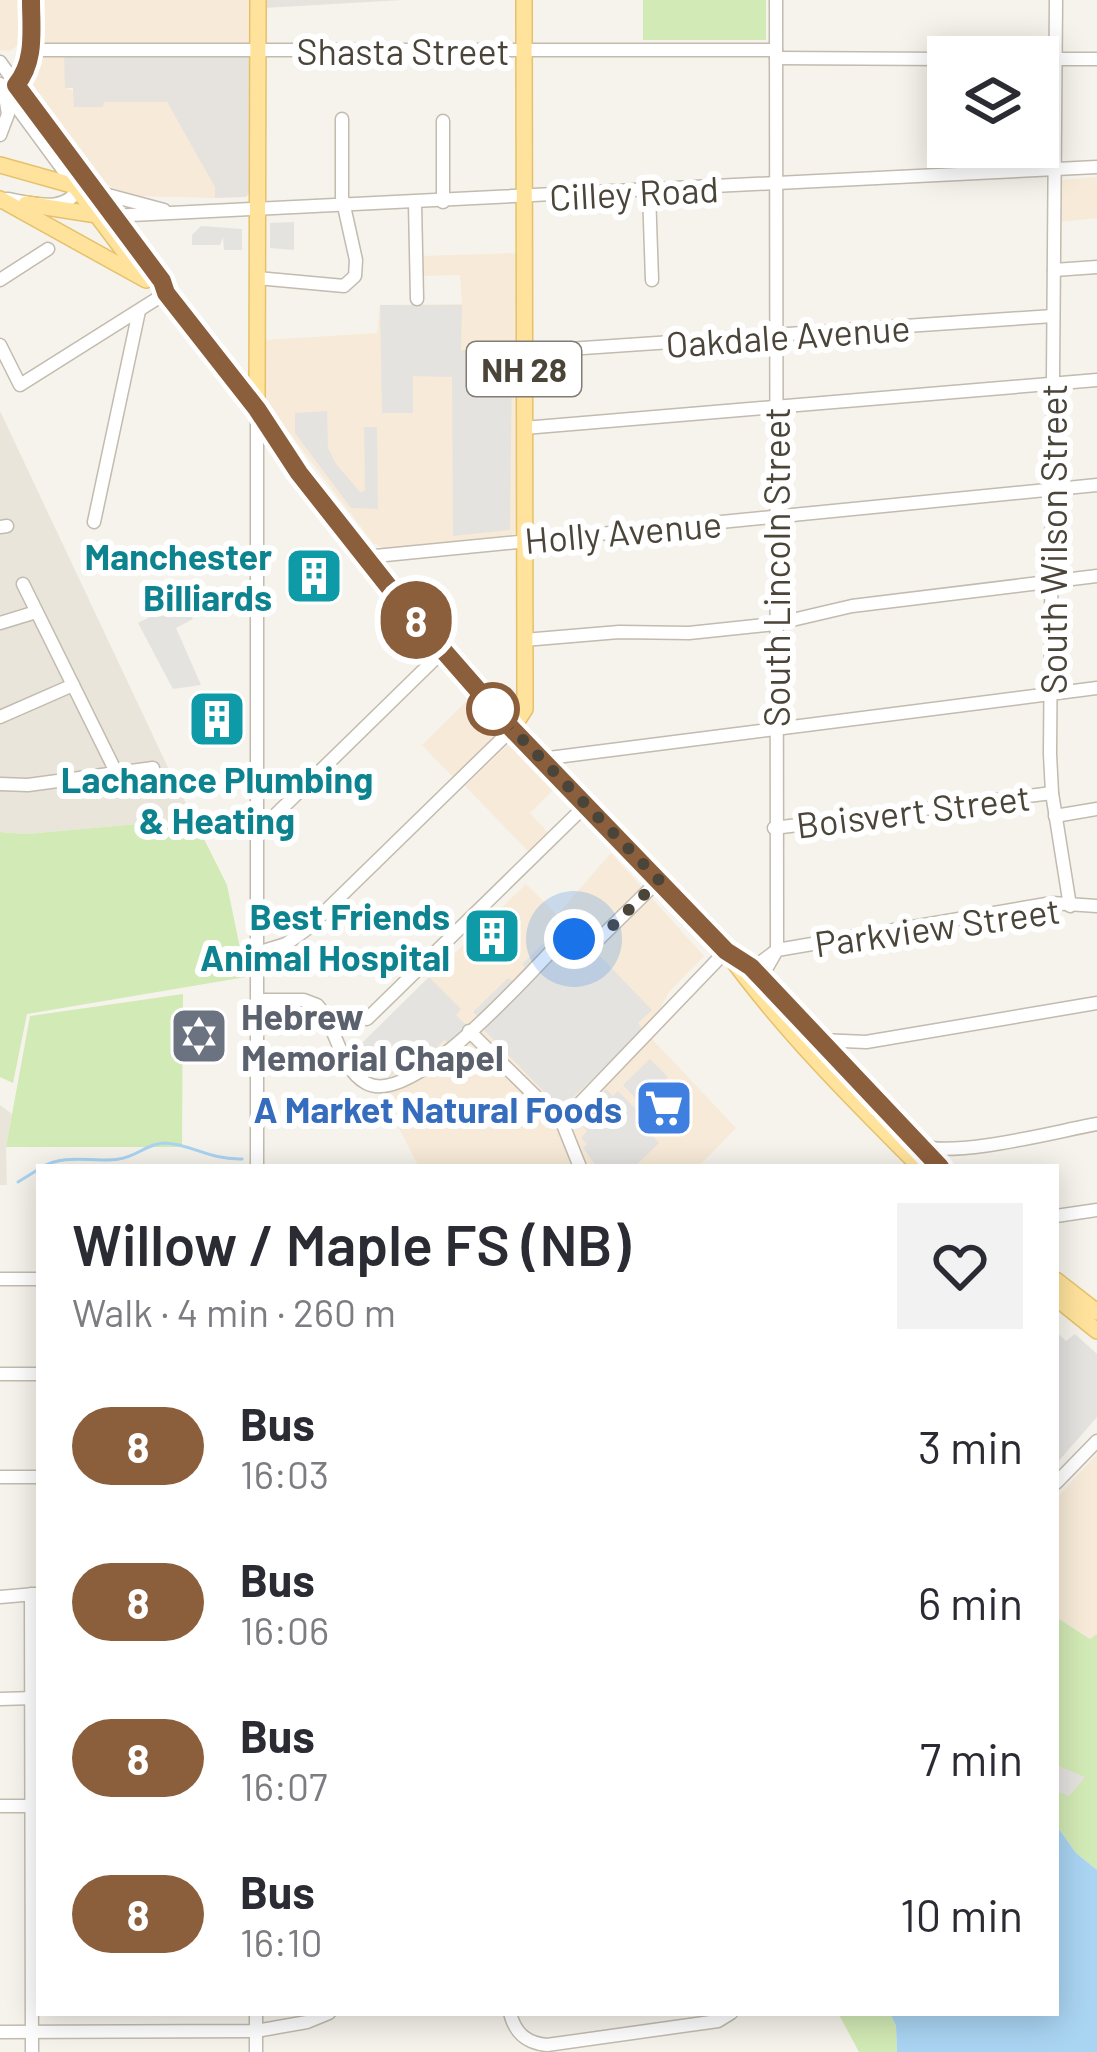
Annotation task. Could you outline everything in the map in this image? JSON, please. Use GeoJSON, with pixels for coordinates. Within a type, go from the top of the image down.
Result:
{"type":"FeatureCollection","features":[{"type":"Feature","properties":{"kind":"main road"},"geometry":{"type":"LineString","coordinates":[[257,409],[258,0]]}},
{"type":"Feature","properties":{"kind":"main road","name":"NH 28"},"geometry":{"type":"LineString","coordinates":[[512,729],[525,709],[524,0]]}},
{"type":"Feature","properties":{"kind":"main road"},"geometry":{"type":"LineString","coordinates":[[0,165],[82,186],[146,280]]}},
{"type":"Feature","properties":{"kind":"main road"},"geometry":{"type":"LineString","coordinates":[[2,199],[103,215],[162,281],[166,293]]}},
{"type":"Feature","properties":{"kind":"main road"},"geometry":{"type":"LineString","coordinates":[[2,199],[166,293],[257,409],[299,473],[442,652],[726,951],[848,1072],[910,1147]]}},
{"type":"Feature","properties":{"kind":"main road"},"geometry":{"type":"LineString","coordinates":[[233,379],[257,368]]}},
{"type":"Feature","properties":{"kind":"main road"},"geometry":{"type":"LineString","coordinates":[[752,977],[931,1164]]}},
{"type":"Feature","properties":{"kind":"main road"},"geometry":{"type":"LineString","coordinates":[[906,1164],[910,1147]]}},
{"type":"Feature","properties":{"kind":"main road"},"geometry":{"type":"LineString","coordinates":[[1059,1282],[1097,1312]]}},
{"type":"Feature","properties":{"kind":"main road"},"geometry":{"type":"LineString","coordinates":[[1059,1300],[1097,1331]]}},
{"type":"Feature","properties":{"kind":"street"},"geometry":{"type":"LineString","coordinates":[[4,79],[26,72],[31,0]]}},
{"type":"Feature","properties":{"kind":"street","name":"South Lincoln Street"},"geometry":{"type":"LineString","coordinates":[[752,977],[776,950],[776,0]]}},
{"type":"Feature","properties":{"kind":"street","name":"South Wilson Street"},"geometry":{"type":"LineString","coordinates":[[1055,36],[1056,0]]}},
{"type":"Feature","properties":{"kind":"street"},"geometry":{"type":"LineString","coordinates":[[0,135],[8,106],[4,79],[31,31]]}},
{"type":"Feature","properties":{"kind":"street","name":"Shasta Street"},"geometry":{"type":"LineString","coordinates":[[30,50],[524,50],[927,58]]}},
{"type":"Feature","properties":{"kind":"street"},"geometry":{"type":"LineString","coordinates":[[1059,59],[1097,59]]}},
{"type":"Feature","properties":{"kind":"street"},"geometry":{"type":"LineString","coordinates":[[2,199],[63,204],[82,186],[4,79]]}},
{"type":"Feature","properties":{"kind":"street"},"geometry":{"type":"LineString","coordinates":[[257,278],[344,286],[352,281],[356,260],[344,206],[342,119]]}},
{"type":"Feature","properties":{"kind":"street"},"geometry":{"type":"LineString","coordinates":[[443,122],[443,202]]}},
{"type":"Feature","properties":{"kind":"street","name":"Cilley Road"},"geometry":{"type":"LineString","coordinates":[[103,215],[1097,167]]}},
{"type":"Feature","properties":{"kind":"street","name":"South Wilson Street"},"geometry":{"type":"LineString","coordinates":[[1054,170],[1052,793],[1070,906]]}},
{"type":"Feature","properties":{"kind":"street","name":"Cilley Road"},"geometry":{"type":"LineString","coordinates":[[82,186],[171,212]]}},
{"type":"Feature","properties":{"kind":"street"},"geometry":{"type":"LineString","coordinates":[[649,192],[652,280]]}},
{"type":"Feature","properties":{"kind":"street"},"geometry":{"type":"LineString","coordinates":[[415,203],[417,299]]}},
{"type":"Feature","properties":{"kind":"street"},"geometry":{"type":"LineString","coordinates":[[0,280],[48,249]]}},
{"type":"Feature","properties":{"kind":"street"},"geometry":{"type":"LineString","coordinates":[[1054,270],[1097,267]]}},
{"type":"Feature","properties":{"kind":"street"},"geometry":{"type":"LineString","coordinates":[[0,346],[20,385],[166,293]]}},
{"type":"Feature","properties":{"kind":"street"},"geometry":{"type":"LineString","coordinates":[[94,522],[139,311]]}},
{"type":"Feature","properties":{"kind":"street","name":"Oakdale Avenue"},"geometry":{"type":"LineString","coordinates":[[524,352],[1053,316]]}},
{"type":"Feature","properties":{"kind":"street"},"geometry":{"type":"LineString","coordinates":[[524,428],[1097,380]]}},
{"type":"Feature","properties":{"kind":"street"},"geometry":{"type":"LineString","coordinates":[[257,409],[257,1164]]}},
{"type":"Feature","properties":{"kind":"street","name":"Holly Avenue"},"geometry":{"type":"LineString","coordinates":[[365,557],[1097,485]]}},
{"type":"Feature","properties":{"kind":"street"},"geometry":{"type":"LineString","coordinates":[[524,640],[775,624],[852,607],[1097,576]]}},
{"type":"Feature","properties":{"kind":"street"},"geometry":{"type":"LineString","coordinates":[[23,584],[117,774]]}},
{"type":"Feature","properties":{"kind":"street"},"geometry":{"type":"LineString","coordinates":[[0,623],[35,612]]}},
{"type":"Feature","properties":{"kind":"street"},"geometry":{"type":"LineString","coordinates":[[256,830],[442,652]]}},
{"type":"Feature","properties":{"kind":"street"},"geometry":{"type":"LineString","coordinates":[[0,717],[73,685]]}},
{"type":"Feature","properties":{"kind":"street"},"geometry":{"type":"LineString","coordinates":[[541,759],[1097,688]]}},
{"type":"Feature","properties":{"kind":"street"},"geometry":{"type":"LineString","coordinates":[[257,953],[286,944],[307,929],[512,729]]}},
{"type":"Feature","properties":{"kind":"street"},"geometry":{"type":"LineString","coordinates":[[0,784],[28,785],[153,768]]}},
{"type":"Feature","properties":{"kind":"street","name":"Boisvert Street"},"geometry":{"type":"LineString","coordinates":[[773,828],[1052,793]]}},
{"type":"Feature","properties":{"kind":"street"},"geometry":{"type":"LineString","coordinates":[[367,1019],[586,805]]}},
{"type":"Feature","properties":{"kind":"street"},"geometry":{"type":"LineString","coordinates":[[1055,815],[1097,809]]}},
{"type":"Feature","properties":{"kind":"street"},"geometry":{"type":"LineString","coordinates":[[257,1000],[296,999],[316,1005],[365,1083],[381,1088],[408,1080],[469,1031],[561,941],[598,940],[659,880]]}},
{"type":"Feature","properties":{"kind":"street","name":"Parkview Street"},"geometry":{"type":"LineString","coordinates":[[776,950],[1052,903],[1097,906]]}},
{"type":"Feature","properties":{"kind":"street"},"geometry":{"type":"LineString","coordinates":[[562,1122],[726,951]]}},
{"type":"Feature","properties":{"kind":"street"},"geometry":{"type":"LineString","coordinates":[[815,1039],[834,1044],[866,1042],[1097,1003]]}},
{"type":"Feature","properties":{"kind":"street"},"geometry":{"type":"LineString","coordinates":[[469,1031],[562,1122],[579,1164]]}},
{"type":"Feature","properties":{"kind":"street"},"geometry":{"type":"LineString","coordinates":[[848,1072],[850,1054],[866,1042]]}},
{"type":"Feature","properties":{"kind":"street"},"geometry":{"type":"LineString","coordinates":[[910,1147],[974,1145],[1097,1124]]}},
{"type":"Feature","properties":{"kind":"street"},"geometry":{"type":"LineString","coordinates":[[934,1164],[974,1145]]}},
{"type":"Feature","properties":{"kind":"street"},"geometry":{"type":"LineString","coordinates":[[1059,1216],[1097,1210]]}},
{"type":"Feature","properties":{"kind":"street"},"geometry":{"type":"LineString","coordinates":[[0,1279],[36,1279]]}},
{"type":"Feature","properties":{"kind":"street"},"geometry":{"type":"LineString","coordinates":[[0,1374],[36,1374]]}},
{"type":"Feature","properties":{"kind":"street"},"geometry":{"type":"LineString","coordinates":[[1059,1480],[1094,1451]]}},
{"type":"Feature","properties":{"kind":"street"},"geometry":{"type":"LineString","coordinates":[[0,1477],[36,1477]]}},
{"type":"Feature","properties":{"kind":"street"},"geometry":{"type":"LineString","coordinates":[[0,1597],[35,1594],[32,2052]]}},
{"type":"Feature","properties":{"kind":"street"},"geometry":{"type":"LineString","coordinates":[[0,1699],[35,1698]]}},
{"type":"Feature","properties":{"kind":"street"},"geometry":{"type":"LineString","coordinates":[[0,1806],[36,1806]]}},
{"type":"Feature","properties":{"kind":"street"},"geometry":{"type":"LineString","coordinates":[[256,2016],[256,2052]]}},
{"type":"Feature","properties":{"kind":"street"},"geometry":{"type":"LineString","coordinates":[[0,2032],[256,2031],[322,2016]]}},
{"type":"Feature","properties":{"kind":"street"},"geometry":{"type":"LineString","coordinates":[[511,2016],[518,2033],[527,2039],[558,2044],[726,2016]]}},
{"type":"Feature","properties":{"kind":"shaded area"},"geometry":{"type":"Polygon","coordinates":[[[0,0],[22,0],[23,41],[10,51],[0,50],[0,0]]]}},
{"type":"Feature","properties":{"kind":"shaded area"},"geometry":{"type":"Polygon","coordinates":[[[36,0],[249,0],[249,43],[39,44],[36,0]]]}},
{"type":"Feature","properties":{"kind":"shaded area"},"geometry":{"type":"Polygon","coordinates":[[[264,0],[402,0],[264,8],[264,0]]]}},
{"type":"Feature","properties":{"kind":"shaded area"},"geometry":{"type":"Polygon","coordinates":[[[64,56],[66,88],[103,102],[167,102],[215,187],[215,198],[140,196],[113,188],[89,173],[28,91],[39,58],[64,56]]]}},
{"type":"Feature","properties":{"kind":"shaded area"},"geometry":{"type":"Polygon","coordinates":[[[64,56],[249,57],[250,192],[246,197],[215,198],[215,187],[167,102],[74,107],[73,88],[65,88],[64,56]]]}},
{"type":"Feature","properties":{"kind":"shaded area"},"geometry":{"type":"Polygon","coordinates":[[[1097,177],[1097,218],[1061,222],[1060,180],[1097,177]]]}},
{"type":"Feature","properties":{"kind":"shaded area"},"geometry":{"type":"Polygon","coordinates":[[[294,222],[294,250],[270,248],[270,223],[294,222]]]}},
{"type":"Feature","properties":{"kind":"shaded area"},"geometry":{"type":"Polygon","coordinates":[[[201,226],[242,229],[242,250],[224,250],[223,237],[220,245],[192,245],[192,235],[201,226]]]}},
{"type":"Feature","properties":{"kind":"shaded area"},"geometry":{"type":"Polygon","coordinates":[[[520,253],[519,530],[511,535],[383,548],[373,543],[266,402],[265,340],[377,333],[380,305],[462,304],[460,275],[422,276],[420,256],[520,253]]]}},
{"type":"Feature","properties":{"kind":"shaded area"},"geometry":{"type":"Polygon","coordinates":[[[380,305],[462,305],[461,350],[472,350],[471,366],[512,363],[510,530],[453,536],[452,377],[413,376],[413,413],[382,413],[380,305]]]}},
{"type":"Feature","properties":{"kind":"shaded area"},"geometry":{"type":"Polygon","coordinates":[[[0,411],[194,819],[26,834],[0,832],[0,411]]]}},
{"type":"Feature","properties":{"kind":"shaded area"},"geometry":{"type":"Polygon","coordinates":[[[327,411],[328,448],[360,492],[365,491],[364,427],[377,427],[378,509],[351,508],[295,433],[295,413],[327,411]]]}},
{"type":"Feature","properties":{"kind":"shaded area"},"geometry":{"type":"Polygon","coordinates":[[[185,599],[193,619],[176,628],[201,685],[173,689],[138,623],[185,599]]]}},
{"type":"Feature","properties":{"kind":"shaded area"},"geometry":{"type":"Polygon","coordinates":[[[469,699],[501,733],[454,778],[422,745],[469,699]]]}},
{"type":"Feature","properties":{"kind":"shaded area"},"geometry":{"type":"Polygon","coordinates":[[[509,744],[553,790],[530,813],[548,833],[529,852],[465,786],[509,744]]]}},
{"type":"Feature","properties":{"kind":"shaded area"},"geometry":{"type":"Polygon","coordinates":[[[611,853],[704,956],[669,992],[653,1022],[653,1040],[736,1128],[701,1164],[417,1164],[383,1097],[389,1078],[358,1047],[526,884],[557,915],[611,853]]]}},
{"type":"Feature","properties":{"kind":"shaded area"},"geometry":{"type":"Polygon","coordinates":[[[559,928],[565,934],[559,941],[570,953],[585,963],[596,952],[652,1010],[638,1023],[643,1030],[561,1109],[483,1029],[486,1025],[473,1012],[508,978],[514,982],[527,970],[522,964],[559,928]]]}},
{"type":"Feature","properties":{"kind":"shaded area"},"geometry":{"type":"Polygon","coordinates":[[[429,977],[461,1009],[456,1015],[467,1026],[449,1044],[444,1040],[427,1058],[422,1053],[389,1078],[358,1047],[429,977]]]}},
{"type":"Feature","properties":{"kind":"shaded area"},"geometry":{"type":"Polygon","coordinates":[[[650,1059],[668,1077],[641,1104],[623,1085],[650,1059]]]}},
{"type":"Feature","properties":{"kind":"shaded area"},"geometry":{"type":"Polygon","coordinates":[[[606,1089],[613,1096],[618,1091],[657,1130],[652,1135],[659,1143],[637,1164],[595,1164],[583,1148],[587,1144],[581,1138],[587,1131],[576,1119],[606,1089]]]}},
{"type":"Feature","properties":{"kind":"shaded area"},"geometry":{"type":"Polygon","coordinates":[[[0,1105],[12,1114],[6,1147],[7,1185],[0,1185],[0,1105]]]}},
{"type":"Feature","properties":{"kind":"shaded area"},"geometry":{"type":"Polygon","coordinates":[[[1075,1334],[1097,1354],[1097,1417],[1059,1461],[1059,1335],[1066,1341],[1075,1334]]]}},
{"type":"Feature","properties":{"kind":"shaded area"},"geometry":{"type":"Polygon","coordinates":[[[1097,1454],[1097,1634],[1090,1639],[1059,1619],[1059,1496],[1097,1454]]]}},
{"type":"Feature","properties":{"kind":"shaded area"},"geometry":{"type":"Polygon","coordinates":[[[1059,1766],[1085,1777],[1069,1796],[1059,1792],[1059,1766]]]}},
{"type":"Feature","properties":{"kind":"green space"},"geometry":{"type":"Polygon","coordinates":[[[643,0],[766,0],[766,40],[643,40],[643,0]]]}},
{"type":"Feature","properties":{"kind":"green space"},"geometry":{"type":"Polygon","coordinates":[[[194,819],[227,885],[246,977],[27,1014],[13,1083],[0,1077],[0,832],[26,834],[194,819]]]}},
{"type":"Feature","properties":{"kind":"green space"},"geometry":{"type":"Polygon","coordinates":[[[183,994],[182,1147],[6,1147],[30,1016],[183,994]]]}},
{"type":"Feature","properties":{"kind":"green space"},"geometry":{"type":"Polygon","coordinates":[[[1059,1619],[1090,1639],[1097,1634],[1097,1870],[1076,1853],[1059,1829],[1059,1619]]]}},
{"type":"Feature","properties":{"kind":"green space"},"geometry":{"type":"Polygon","coordinates":[[[840,2016],[891,2016],[897,2052],[859,2052],[840,2016]]]}},
{"type":"Feature","properties":{"kind":"water"},"geometry":{"type":"Polygon","coordinates":[[[1059,1829],[1076,1853],[1097,1870],[1097,2052],[897,2052],[891,2016],[1059,2016],[1059,1829]]]}},
{"type":"Feature","properties":{"kind":"waterway"},"geometry":{"type":"LineString","coordinates":[[49,1164],[119,1159],[165,1143],[242,1159]]}},
{"type":"Feature","properties":{"kind":"waterway"},"geometry":{"type":"LineString","coordinates":[[18,1182],[36,1171]]}},
{"type":"Feature","properties":{"kind":"bus line","name":"8"},"geometry":{"type":"LineString","coordinates":[[31,0],[30,58],[16,85],[162,281],[166,293],[257,409],[299,473],[442,652],[512,729],[726,951],[751,967],[937,1164]]}},
{"type":"Feature","properties":{"kind":"place","name":"Manchester Billiards"},"geometry":{"type":"Point","coordinates":[314,576]}},
{"type":"Feature","properties":{"kind":"place","name":"Lachance Plumbing & Heating"},"geometry":{"type":"Point","coordinates":[217,719]}},
{"type":"Feature","properties":{"kind":"place","name":"Best Friends Animal Hospital"},"geometry":{"type":"Point","coordinates":[492,936]}},
{"type":"Feature","properties":{"kind":"place","name":"Hebrew Memorial Chapel"},"geometry":{"type":"Point","coordinates":[199,1036]}},
{"type":"Feature","properties":{"kind":"place","name":"A Market Natural Foods"},"geometry":{"type":"Point","coordinates":[664,1108]}},
{"type":"Feature","properties":{"kind":"route"},"geometry":{"type":"LineString","coordinates":[[493,709],[659,880],[598,940],[574,939]]}}]}
